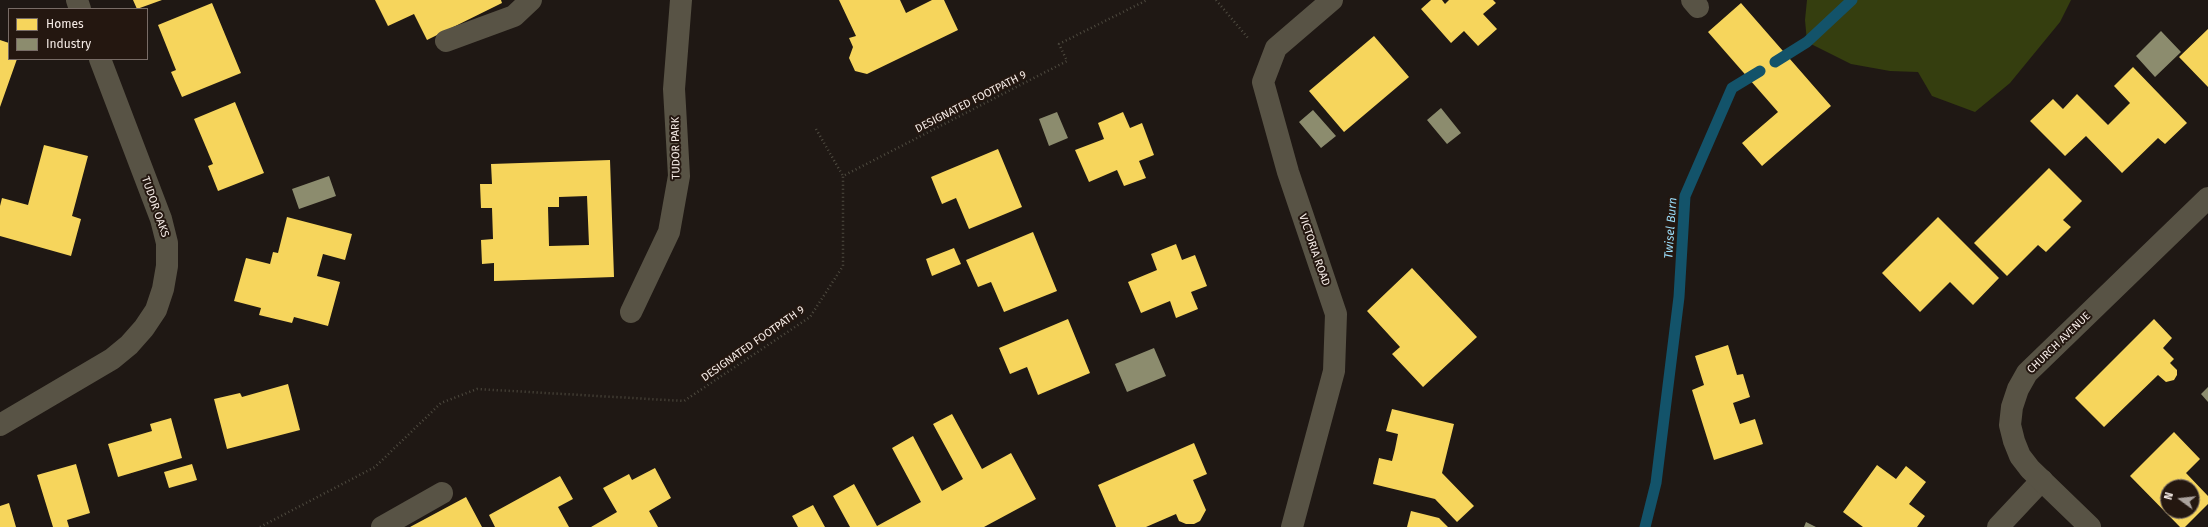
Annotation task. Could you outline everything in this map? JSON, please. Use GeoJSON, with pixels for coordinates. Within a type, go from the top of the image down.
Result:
{"type":"FeatureCollection","features":[{"type":"Feature","properties":{"kind":"street"},"geometry":{"type":"LineString","coordinates":[[446,41],[514,16],[531,0]]}},
{"type":"Feature","properties":{"kind":"street","name":"TUDOR PARK"},"geometry":{"type":"LineString","coordinates":[[631,312],[669,232],[679,176],[674,89],[681,0]]}},
{"type":"Feature","properties":{"kind":"street","name":"VICTORIA ROAD"},"geometry":{"type":"LineString","coordinates":[[1292,527],[1334,371],[1336,314],[1288,172],[1263,82],[1276,48],[1332,0]]}},
{"type":"Feature","properties":{"kind":"street","name":"TUDOR OAKS"},"geometry":{"type":"LineString","coordinates":[[0,424],[112,359],[129,345],[144,328],[156,310],[163,289],[167,266],[167,243],[161,220],[100,60]]}},
{"type":"Feature","properties":{"kind":"street","name":"CHURCH AVENUE"},"geometry":{"type":"LineString","coordinates":[[2090,527],[2030,469],[2014,441],[2010,425],[2012,407],[2018,389],[2027,373],[2208,198]]}},
{"type":"Feature","properties":{"kind":"street"},"geometry":{"type":"LineString","coordinates":[[1998,527],[2042,480]]}},
{"type":"Feature","properties":{"kind":"street"},"geometry":{"type":"LineString","coordinates":[[382,527],[442,493]]}},
{"type":"Feature","properties":{"kind":"path","name":"DESIGNATED FOOTPATH 9"},"geometry":{"type":"LineString","coordinates":[[260,527],[375,467],[441,403],[477,388],[684,401],[810,317],[843,266],[844,176],[1068,61],[1059,44],[1147,0]]}},
{"type":"Feature","properties":{"kind":"path"},"geometry":{"type":"LineString","coordinates":[[1216,0],[1270,63]]}},
{"type":"Feature","properties":{"kind":"path"},"geometry":{"type":"LineString","coordinates":[[816,129],[844,176]]}},
{"type":"Feature","properties":{"kind":"green space"},"geometry":{"type":"Polygon","coordinates":[[[1807,0],[2071,0],[2060,22],[2010,83],[1975,112],[1932,96],[1918,72],[1890,71],[1851,64],[1807,42],[1805,20],[1807,0]]]}},
{"type":"Feature","properties":{"kind":"building: Homes"},"geometry":{"type":"Polygon","coordinates":[[[133,0],[162,0],[140,8],[137,8],[133,0]]]}},
{"type":"Feature","properties":{"kind":"building: Homes"},"geometry":{"type":"Polygon","coordinates":[[[375,0],[501,0],[502,3],[427,40],[414,14],[388,26],[375,0]]]}},
{"type":"Feature","properties":{"kind":"building: Homes"},"geometry":{"type":"Polygon","coordinates":[[[839,0],[900,0],[906,13],[932,0],[944,0],[958,30],[867,74],[855,71],[849,58],[853,47],[849,38],[856,36],[839,0]]]}},
{"type":"Feature","properties":{"kind":"building: Homes"},"geometry":{"type":"Polygon","coordinates":[[[1431,0],[1442,0],[1445,4],[1449,0],[1493,0],[1496,3],[1483,14],[1497,29],[1478,46],[1464,31],[1451,43],[1421,9],[1431,0]]]}},
{"type":"Feature","properties":{"kind":"building: Homes"},"geometry":{"type":"Polygon","coordinates":[[[212,3],[241,73],[182,97],[171,72],[176,70],[158,25],[212,3]]]}},
{"type":"Feature","properties":{"kind":"building: Homes"},"geometry":{"type":"Polygon","coordinates":[[[1741,3],[1831,106],[1762,166],[1742,143],[1778,112],[1708,32],[1741,3]]]}},
{"type":"Feature","properties":{"kind":"building: Homes"},"geometry":{"type":"Polygon","coordinates":[[[2208,29],[2208,87],[2179,57],[2208,29]]]}},
{"type":"Feature","properties":{"kind":"building: Homes"},"geometry":{"type":"Polygon","coordinates":[[[1374,36],[1409,77],[1344,132],[1309,91],[1374,36]]]}},
{"type":"Feature","properties":{"kind":"building: Homes"},"geometry":{"type":"Polygon","coordinates":[[[0,40],[8,43],[8,60],[17,60],[0,107],[0,40]]]}},
{"type":"Feature","properties":{"kind":"building: Homes"},"geometry":{"type":"Polygon","coordinates":[[[2133,67],[2187,123],[2165,144],[2158,138],[2122,173],[2086,136],[2065,156],[2030,121],[2053,99],[2063,109],[2077,94],[2108,125],[2130,103],[2114,86],[2133,67]]]}},
{"type":"Feature","properties":{"kind":"building: Homes"},"geometry":{"type":"Polygon","coordinates":[[[235,102],[264,173],[218,191],[208,166],[213,164],[194,119],[235,102]]]}},
{"type":"Feature","properties":{"kind":"building: Homes"},"geometry":{"type":"Polygon","coordinates":[[[1123,112],[1130,128],[1142,123],[1154,155],[1139,161],[1146,178],[1124,186],[1117,170],[1089,182],[1075,150],[1104,139],[1098,123],[1123,112]]]}},
{"type":"Feature","properties":{"kind":"building: Homes"},"geometry":{"type":"Polygon","coordinates":[[[44,145],[88,156],[72,216],[81,219],[71,256],[0,236],[0,206],[2,198],[28,205],[44,145]]]}},
{"type":"Feature","properties":{"kind":"building: Homes"},"geometry":{"type":"Polygon","coordinates":[[[998,149],[1022,207],[969,229],[956,198],[942,204],[931,177],[998,149]]]}},
{"type":"Feature","properties":{"kind":"building: Homes"},"geometry":{"type":"Polygon","coordinates":[[[610,160],[614,277],[494,281],[494,263],[482,264],[481,240],[493,239],[492,208],[481,208],[480,184],[492,184],[491,164],[610,160]],[[587,196],[559,197],[559,207],[548,207],[549,246],[589,245],[587,196]]]}},
{"type":"Feature","properties":{"kind":"building: Homes"},"geometry":{"type":"Polygon","coordinates":[[[2049,168],[2082,201],[2063,220],[2071,227],[2046,252],[2038,245],[2007,276],[1974,243],[2049,168]]]}},
{"type":"Feature","properties":{"kind":"building: Homes"},"geometry":{"type":"Polygon","coordinates":[[[287,217],[352,234],[345,260],[323,254],[317,276],[340,282],[328,326],[294,317],[292,323],[259,315],[261,308],[234,301],[246,258],[270,264],[273,252],[278,253],[287,217]]]}},
{"type":"Feature","properties":{"kind":"building: Homes"},"geometry":{"type":"Polygon","coordinates":[[[1938,217],[1999,278],[1973,305],[1950,282],[1920,312],[1882,273],[1938,217]]]}},
{"type":"Feature","properties":{"kind":"building: Homes"},"geometry":{"type":"Polygon","coordinates":[[[1033,232],[1057,291],[1004,312],[991,282],[978,287],[966,260],[1033,232]]]}},
{"type":"Feature","properties":{"kind":"building: Homes"},"geometry":{"type":"Polygon","coordinates":[[[1176,244],[1182,260],[1195,255],[1207,286],[1191,292],[1198,309],[1176,318],[1170,301],[1141,313],[1128,282],[1157,270],[1151,254],[1176,244]]]}},
{"type":"Feature","properties":{"kind":"building: Homes"},"geometry":{"type":"Polygon","coordinates":[[[954,248],[961,264],[932,276],[926,259],[954,248]]]}},
{"type":"Feature","properties":{"kind":"building: Homes"},"geometry":{"type":"Polygon","coordinates":[[[1412,268],[1477,337],[1423,387],[1392,354],[1400,347],[1367,311],[1412,268]]]}},
{"type":"Feature","properties":{"kind":"building: Homes"},"geometry":{"type":"Polygon","coordinates":[[[1068,319],[1090,373],[1038,395],[1027,367],[1010,374],[999,348],[1068,319]]]}},
{"type":"Feature","properties":{"kind":"building: Homes"},"geometry":{"type":"Polygon","coordinates":[[[2154,319],[2172,338],[2163,348],[2174,359],[2170,363],[2177,370],[2177,375],[2174,380],[2166,382],[2158,375],[2104,427],[2075,398],[2154,319]]]}},
{"type":"Feature","properties":{"kind":"building: Homes"},"geometry":{"type":"Polygon","coordinates":[[[1728,345],[1737,375],[1743,374],[1750,397],[1733,403],[1740,424],[1755,419],[1763,444],[1714,460],[1692,390],[1704,385],[1695,356],[1728,345]]]}},
{"type":"Feature","properties":{"kind":"building: Homes"},"geometry":{"type":"Polygon","coordinates":[[[288,384],[300,430],[227,449],[214,399],[240,393],[242,397],[288,384]]]}},
{"type":"Feature","properties":{"kind":"building: Homes"},"geometry":{"type":"Polygon","coordinates":[[[1392,409],[1454,424],[1442,473],[1474,506],[1457,522],[1435,499],[1373,484],[1379,458],[1392,461],[1398,434],[1386,431],[1392,409]]]}},
{"type":"Feature","properties":{"kind":"building: Homes"},"geometry":{"type":"Polygon","coordinates":[[[952,414],[982,469],[1011,453],[1036,499],[984,527],[850,527],[833,496],[854,484],[877,526],[921,502],[892,448],[913,436],[942,491],[963,479],[933,424],[952,414]]]}},
{"type":"Feature","properties":{"kind":"building: Homes"},"geometry":{"type":"Polygon","coordinates":[[[171,418],[182,458],[118,477],[108,444],[152,431],[150,424],[171,418]]]}},
{"type":"Feature","properties":{"kind":"building: Homes"},"geometry":{"type":"Polygon","coordinates":[[[2174,432],[2200,459],[2186,473],[2192,479],[2160,479],[2160,507],[2130,476],[2174,432]]]}},
{"type":"Feature","properties":{"kind":"building: Homes"},"geometry":{"type":"Polygon","coordinates":[[[1194,443],[1207,474],[1193,480],[1206,510],[1200,521],[1194,524],[1186,524],[1179,521],[1176,514],[1146,527],[1116,527],[1098,485],[1194,443]]]}},
{"type":"Feature","properties":{"kind":"building: Homes"},"geometry":{"type":"Polygon","coordinates":[[[76,464],[90,513],[67,520],[69,527],[53,527],[37,475],[76,464]]]}},
{"type":"Feature","properties":{"kind":"building: Homes"},"geometry":{"type":"Polygon","coordinates":[[[192,464],[197,480],[169,488],[164,472],[192,464]]]}},
{"type":"Feature","properties":{"kind":"building: Homes"},"geometry":{"type":"Polygon","coordinates":[[[1877,465],[1896,479],[1906,466],[1926,482],[1909,504],[1925,516],[1917,527],[1863,527],[1843,512],[1877,465]]]}},
{"type":"Feature","properties":{"kind":"building: Homes"},"geometry":{"type":"Polygon","coordinates":[[[655,468],[671,498],[649,511],[658,527],[591,527],[617,512],[603,488],[629,474],[632,480],[655,468]]]}},
{"type":"Feature","properties":{"kind":"building: Homes"},"geometry":{"type":"Polygon","coordinates":[[[560,476],[573,499],[558,507],[569,527],[495,527],[489,515],[560,476]]]}},
{"type":"Feature","properties":{"kind":"building: Homes"},"geometry":{"type":"Polygon","coordinates":[[[2200,488],[2208,496],[2208,504],[2200,512],[2200,488]]]}},
{"type":"Feature","properties":{"kind":"building: Homes"},"geometry":{"type":"Polygon","coordinates":[[[466,497],[482,527],[410,527],[466,497]]]}},
{"type":"Feature","properties":{"kind":"building: Homes"},"geometry":{"type":"Polygon","coordinates":[[[9,503],[16,527],[0,527],[0,506],[9,503]]]}},
{"type":"Feature","properties":{"kind":"building: Homes"},"geometry":{"type":"Polygon","coordinates":[[[813,505],[825,527],[798,527],[792,516],[813,505]]]}},
{"type":"Feature","properties":{"kind":"building: Homes"},"geometry":{"type":"Polygon","coordinates":[[[1411,511],[1439,518],[1448,527],[1407,527],[1411,511]]]}},
{"type":"Feature","properties":{"kind":"building: Homes"},"geometry":{"type":"Polygon","coordinates":[[[2172,519],[2193,519],[2185,527],[2180,527],[2172,519]]]}},
{"type":"Feature","properties":{"kind":"building: Industry"},"geometry":{"type":"Polygon","coordinates":[[[2161,31],[2181,52],[2155,77],[2136,56],[2161,31]]]}},
{"type":"Feature","properties":{"kind":"building: Industry"},"geometry":{"type":"Polygon","coordinates":[[[1441,108],[1461,133],[1447,144],[1427,120],[1441,108]]]}},
{"type":"Feature","properties":{"kind":"building: Industry"},"geometry":{"type":"Polygon","coordinates":[[[1313,110],[1336,136],[1321,148],[1299,122],[1313,110]]]}},
{"type":"Feature","properties":{"kind":"building: Industry"},"geometry":{"type":"Polygon","coordinates":[[[1057,112],[1068,138],[1049,146],[1039,119],[1057,112]]]}},
{"type":"Feature","properties":{"kind":"building: Industry"},"geometry":{"type":"Polygon","coordinates":[[[329,176],[336,196],[299,209],[292,189],[329,176]]]}},
{"type":"Feature","properties":{"kind":"building: Industry"},"geometry":{"type":"Polygon","coordinates":[[[1154,348],[1166,376],[1127,392],[1115,364],[1154,348]]]}},
{"type":"Feature","properties":{"kind":"building: Industry"},"geometry":{"type":"Polygon","coordinates":[[[2208,387],[2208,402],[2201,394],[2208,387]]]}},
{"type":"Feature","properties":{"kind":"building: Industry"},"geometry":{"type":"Polygon","coordinates":[[[1806,522],[1816,527],[1804,527],[1806,522]]]}},
{"type":"Feature","properties":{"kind":"waterway","name":"Twisel Burn"},"geometry":{"type":"LineString","coordinates":[[1775,62],[1807,42],[1852,0]]}},
{"type":"Feature","properties":{"kind":"waterway","name":"Twisel Burn"},"geometry":{"type":"LineString","coordinates":[[1645,527],[1656,483],[1679,297],[1685,196],[1732,88],[1760,71]]}}]}
